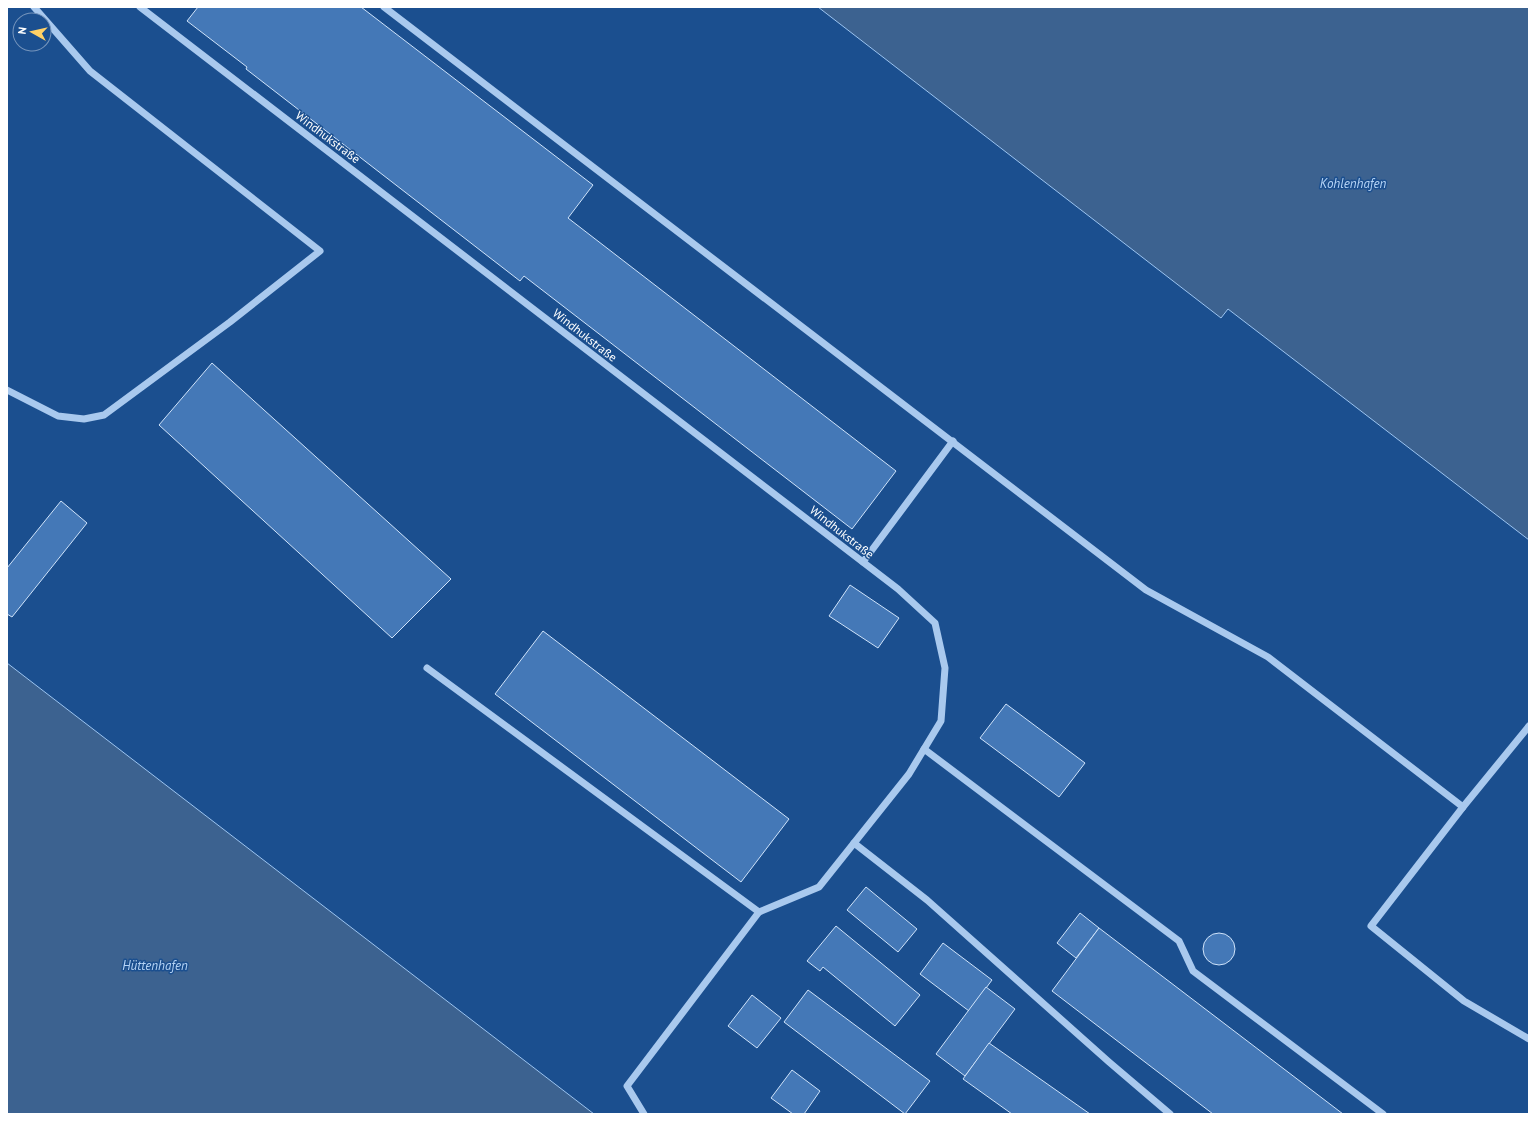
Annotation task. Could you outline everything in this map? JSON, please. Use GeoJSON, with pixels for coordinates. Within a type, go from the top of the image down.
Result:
{"type":"FeatureCollection","features":[{"type":"Feature","properties":{"kind":"street"},"geometry":{"type":"LineString","coordinates":[[7,390],[58,416],[84,419],[104,415],[230,322],[320,251],[90,71],[34,7]]}},
{"type":"Feature","properties":{"kind":"street","name":"Windhukstraße"},"geometry":{"type":"LineString","coordinates":[[140,7],[898,589],[935,623],[945,668],[941,721],[924,749]]}},
{"type":"Feature","properties":{"kind":"street"},"geometry":{"type":"LineString","coordinates":[[384,7],[1146,590],[1268,657],[1463,807]]}},
{"type":"Feature","properties":{"kind":"street"},"geometry":{"type":"LineString","coordinates":[[862,562],[953,441]]}},
{"type":"Feature","properties":{"kind":"street"},"geometry":{"type":"LineString","coordinates":[[427,668],[759,912]]}},
{"type":"Feature","properties":{"kind":"street"},"geometry":{"type":"LineString","coordinates":[[1529,726],[1463,807],[1371,926],[1464,1001],[1529,1039]]}},
{"type":"Feature","properties":{"kind":"street"},"geometry":{"type":"LineString","coordinates":[[644,1114],[627,1086],[759,912],[819,887],[909,774],[924,749],[1179,941],[1193,971],[1383,1114]]}},
{"type":"Feature","properties":{"kind":"street"},"geometry":{"type":"LineString","coordinates":[[854,843],[928,900],[1109,1062],[1170,1114]]}},
{"type":"Feature","properties":{"kind":"water","name":"Kohlenhafen"},"geometry":{"type":"Polygon","coordinates":[[[818,7],[1529,7],[1529,540],[1228,309],[1221,318],[818,7]]]}},
{"type":"Feature","properties":{"kind":"water","name":"Hüttenhafen"},"geometry":{"type":"Polygon","coordinates":[[[7,663],[594,1114],[7,1114],[7,663]]]}},
{"type":"Feature","properties":{"kind":"building"},"geometry":{"type":"Polygon","coordinates":[[[198,7],[361,7],[593,185],[568,218],[896,471],[852,529],[524,276],[520,281],[246,69],[247,67],[187,21],[198,7]]]}},
{"type":"Feature","properties":{"kind":"building"},"geometry":{"type":"Polygon","coordinates":[[[212,363],[451,579],[392,638],[159,425],[212,363]]]}},
{"type":"Feature","properties":{"kind":"building"},"geometry":{"type":"Polygon","coordinates":[[[61,501],[87,523],[12,617],[7,614],[7,568],[61,501]]]}},
{"type":"Feature","properties":{"kind":"building"},"geometry":{"type":"Polygon","coordinates":[[[850,585],[899,618],[878,648],[829,616],[850,585]]]}},
{"type":"Feature","properties":{"kind":"building"},"geometry":{"type":"Polygon","coordinates":[[[543,631],[789,819],[741,882],[495,694],[543,631]]]}},
{"type":"Feature","properties":{"kind":"building"},"geometry":{"type":"Polygon","coordinates":[[[1006,704],[1085,763],[1059,797],[980,738],[1006,704]]]}},
{"type":"Feature","properties":{"kind":"building"},"geometry":{"type":"Polygon","coordinates":[[[866,887],[917,929],[898,952],[847,910],[866,887]]]}},
{"type":"Feature","properties":{"kind":"building"},"geometry":{"type":"Polygon","coordinates":[[[1080,913],[1099,928],[1076,958],[1057,943],[1080,913]]]}},
{"type":"Feature","properties":{"kind":"building"},"geometry":{"type":"Polygon","coordinates":[[[836,926],[920,995],[895,1026],[823,967],[820,971],[807,961],[836,926]]]}},
{"type":"Feature","properties":{"kind":"building"},"geometry":{"type":"Polygon","coordinates":[[[1099,928],[1343,1114],[1213,1114],[1052,991],[1099,928]]]}},
{"type":"Feature","properties":{"kind":"building"},"geometry":{"type":"Polygon","coordinates":[[[1216,933],[1222,933],[1231,937],[1235,949],[1231,961],[1222,965],[1216,965],[1207,961],[1203,952],[1203,946],[1207,937],[1216,933]]]}},
{"type":"Feature","properties":{"kind":"building"},"geometry":{"type":"Polygon","coordinates":[[[943,943],[992,980],[969,1011],[920,974],[943,943]]]}},
{"type":"Feature","properties":{"kind":"building"},"geometry":{"type":"Polygon","coordinates":[[[986,987],[1015,1009],[965,1076],[936,1054],[986,987]]]}},
{"type":"Feature","properties":{"kind":"building"},"geometry":{"type":"Polygon","coordinates":[[[808,990],[930,1081],[905,1114],[784,1022],[808,990]]]}},
{"type":"Feature","properties":{"kind":"building"},"geometry":{"type":"Polygon","coordinates":[[[752,995],[781,1018],[757,1048],[728,1026],[752,995]]]}},
{"type":"Feature","properties":{"kind":"building"},"geometry":{"type":"Polygon","coordinates":[[[989,1043],[1090,1114],[1012,1114],[963,1079],[989,1043]]]}},
{"type":"Feature","properties":{"kind":"building"},"geometry":{"type":"Polygon","coordinates":[[[792,1070],[820,1091],[804,1114],[793,1114],[771,1098],[792,1070]]]}}]}
